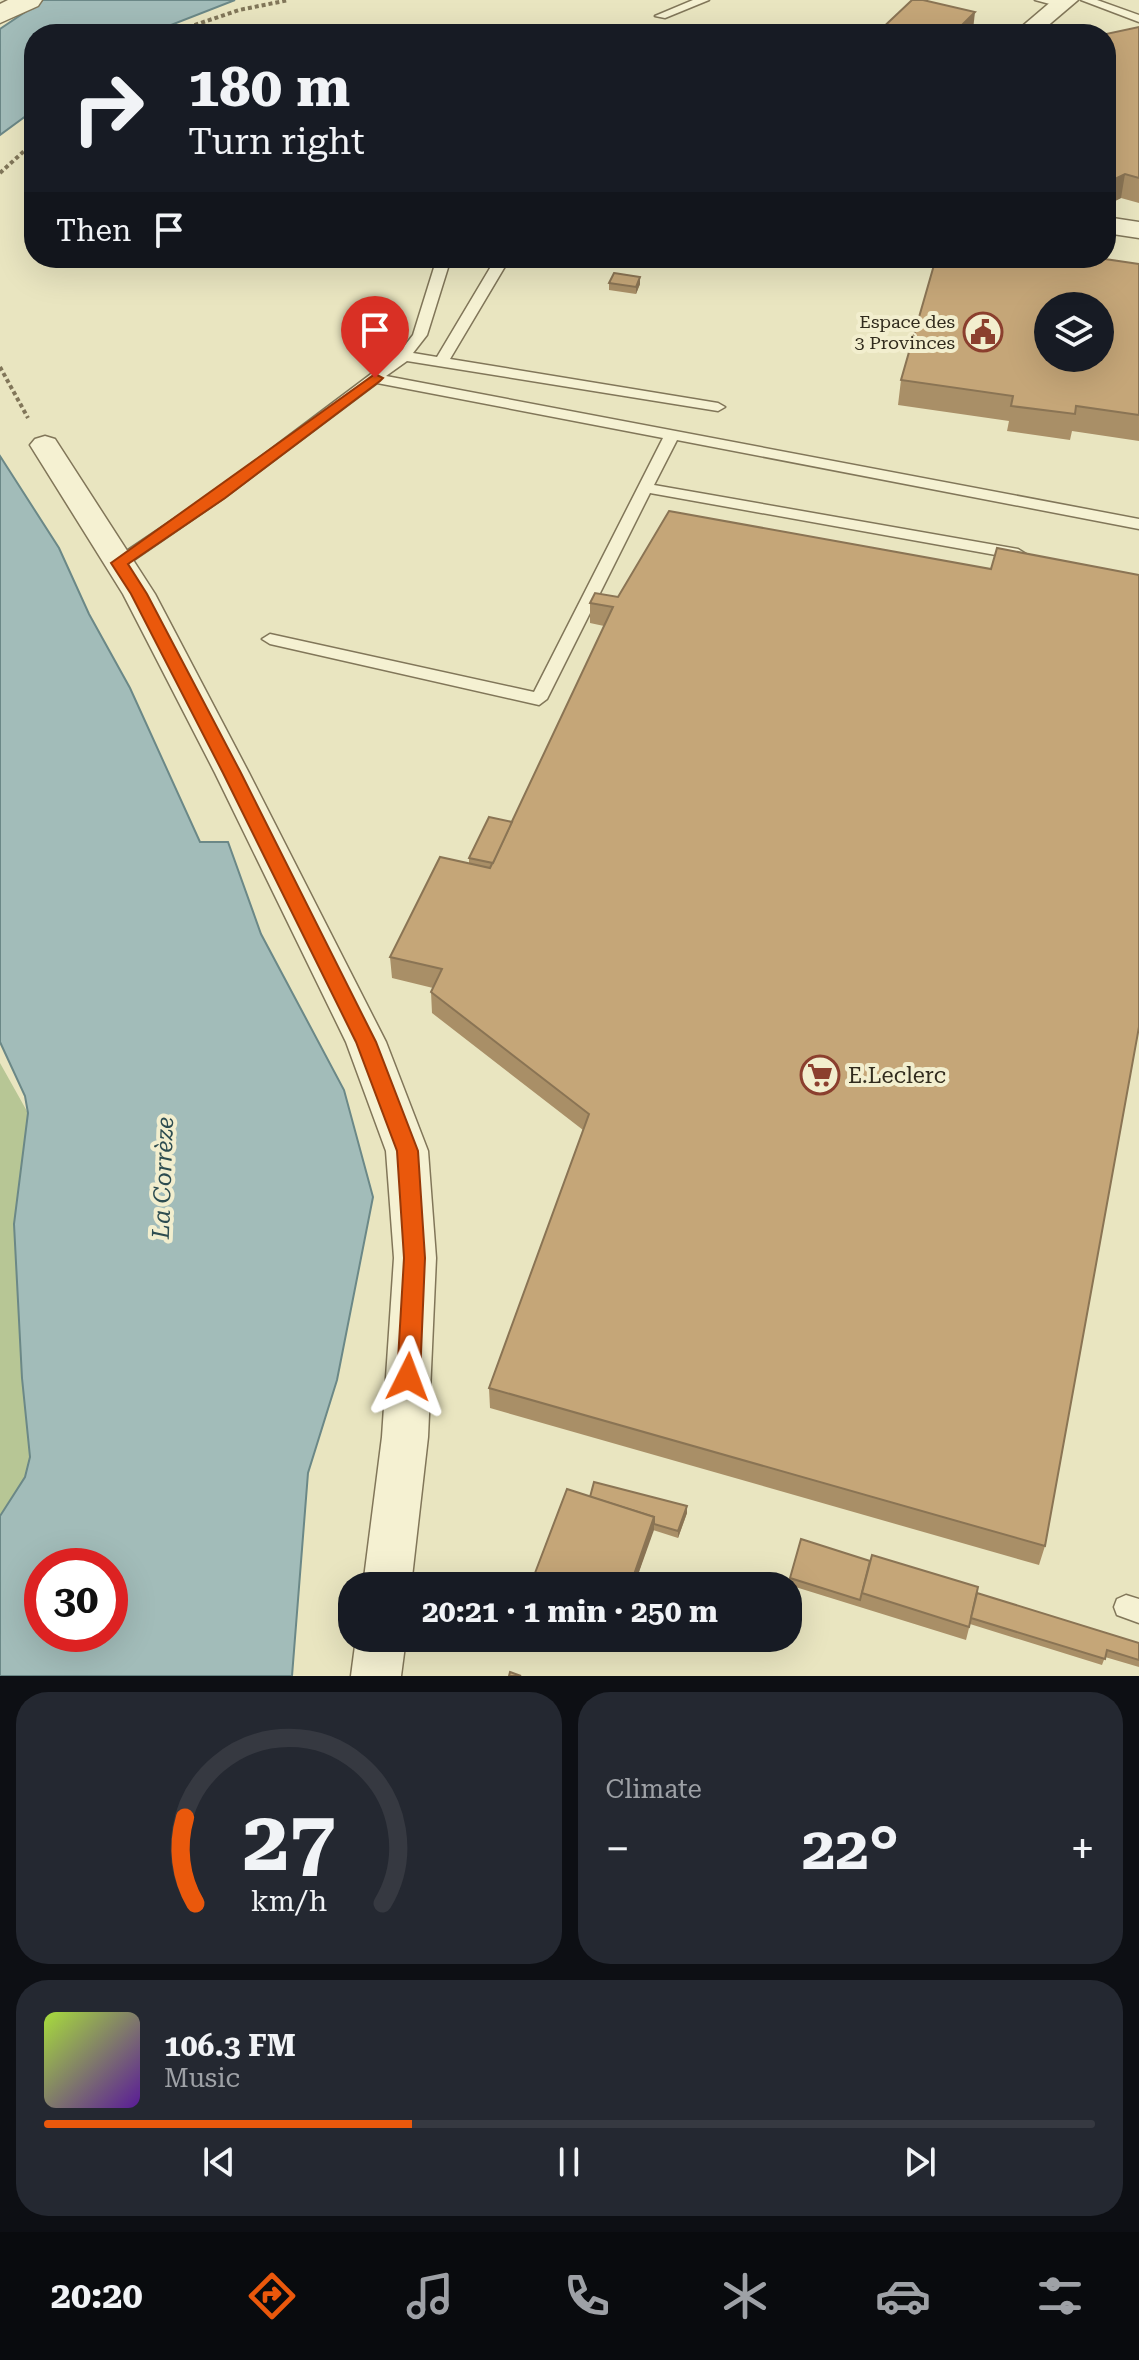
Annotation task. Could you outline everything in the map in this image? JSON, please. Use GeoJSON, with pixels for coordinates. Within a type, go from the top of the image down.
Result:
{"type":"FeatureCollection","features":[{"type":"Feature","properties":{"kind":"street"},"geometry":{"type":"LineString","coordinates":[[0,15],[28,0]]}},
{"type":"Feature","properties":{"kind":"street"},"geometry":{"type":"LineString","coordinates":[[1034,24],[1056,1]]}},
{"type":"Feature","properties":{"kind":"street"},"geometry":{"type":"LineString","coordinates":[[1116,227],[1139,230]]}},
{"type":"Feature","properties":{"kind":"street"},"geometry":{"type":"LineString","coordinates":[[45,445],[139,594],[232,773],[359,1029],[407,1151],[415,1258],[405,1437],[389,1572]]}},
{"type":"Feature","properties":{"kind":"street"},"geometry":{"type":"LineString","coordinates":[[376,1676],[379,1652]]}},
{"type":"Feature","properties":{"kind":"lane"},"geometry":{"type":"LineString","coordinates":[[661,16],[703,0]]}},
{"type":"Feature","properties":{"kind":"lane"},"geometry":{"type":"LineString","coordinates":[[1087,0],[1139,19]]}},
{"type":"Feature","properties":{"kind":"lane"},"geometry":{"type":"LineString","coordinates":[[119,563],[208,503],[404,356],[420,335],[441,268]]}},
{"type":"Feature","properties":{"kind":"lane"},"geometry":{"type":"LineString","coordinates":[[441,363],[497,268]]}},
{"type":"Feature","properties":{"kind":"lane"},"geometry":{"type":"LineString","coordinates":[[404,356],[718,407]]}},
{"type":"Feature","properties":{"kind":"lane"},"geometry":{"type":"LineString","coordinates":[[375,378],[1139,524]]}},
{"type":"Feature","properties":{"kind":"lane"},"geometry":{"type":"LineString","coordinates":[[270,639],[539,699],[672,435]]}},
{"type":"Feature","properties":{"kind":"lane"},"geometry":{"type":"LineString","coordinates":[[645,488],[1035,557]]}},
{"type":"Feature","properties":{"kind":"path"},"geometry":{"type":"LineString","coordinates":[[198,24],[239,10],[289,0]]}},
{"type":"Feature","properties":{"kind":"path"},"geometry":{"type":"LineString","coordinates":[[0,173],[24,151]]}},
{"type":"Feature","properties":{"kind":"path"},"geometry":{"type":"LineString","coordinates":[[0,367],[45,445]]}},
{"type":"Feature","properties":{"kind":"green space"},"geometry":{"type":"Polygon","coordinates":[[[0,1063],[28,1113],[14,1224],[22,1378],[30,1457],[25,1477],[0,1516],[0,1063]]]}},
{"type":"Feature","properties":{"kind":"water"},"geometry":{"type":"Polygon","coordinates":[[[43,0],[235,0],[174,24],[24,24],[24,117],[0,135],[0,29],[43,0]]]}},
{"type":"Feature","properties":{"kind":"water","name":"La Corrèze"},"geometry":{"type":"Polygon","coordinates":[[[0,456],[59,548],[89,614],[130,688],[200,842],[228,842],[261,934],[344,1090],[373,1197],[337,1380],[308,1473],[292,1676],[0,1676],[0,1516],[25,1477],[30,1457],[22,1378],[14,1224],[28,1113],[25,1096],[0,1042],[0,456]]]}},
{"type":"Feature","properties":{"kind":"building"},"geometry":{"type":"Polygon","coordinates":[[[912,0],[975,12],[963,24],[887,24],[912,0]]]}},
{"type":"Feature","properties":{"kind":"building"},"geometry":{"type":"Polygon","coordinates":[[[1139,27],[1139,178],[1125,174],[1116,178],[1116,32],[1139,27]]]}},
{"type":"Feature","properties":{"kind":"building","name":"Espace des 3 Provinces"},"geometry":{"type":"Polygon","coordinates":[[[1116,261],[1139,264],[1139,415],[1076,406],[1075,414],[1011,406],[1013,396],[901,380],[933,268],[1116,268],[1116,261]]]}},
{"type":"Feature","properties":{"kind":"building"},"geometry":{"type":"Polygon","coordinates":[[[614,273],[640,277],[636,287],[609,283],[614,273]]]}},
{"type":"Feature","properties":{"kind":"building","name":"E.Leclerc"},"geometry":{"type":"Polygon","coordinates":[[[669,511],[991,569],[997,548],[1139,575],[1139,1027],[1045,1546],[489,1388],[589,1114],[431,992],[442,969],[390,957],[440,857],[490,868],[613,607],[590,603],[595,593],[618,597],[669,511]]]}},
{"type":"Feature","properties":{"kind":"building"},"geometry":{"type":"Polygon","coordinates":[[[489,817],[512,822],[493,863],[469,858],[489,817]]]}},
{"type":"Feature","properties":{"kind":"building"},"geometry":{"type":"Polygon","coordinates":[[[594,1482],[687,1506],[678,1531],[654,1524],[654,1517],[590,1497],[594,1482]]]}},
{"type":"Feature","properties":{"kind":"building"},"geometry":{"type":"Polygon","coordinates":[[[567,1489],[654,1517],[635,1572],[535,1572],[567,1489]]]}},
{"type":"Feature","properties":{"kind":"building"},"geometry":{"type":"Polygon","coordinates":[[[801,1539],[870,1561],[860,1600],[802,1582],[802,1572],[792,1572],[801,1539]]]}},
{"type":"Feature","properties":{"kind":"building"},"geometry":{"type":"Polygon","coordinates":[[[872,1555],[978,1587],[969,1627],[862,1593],[872,1555]]]}},
{"type":"Feature","properties":{"kind":"building"},"geometry":{"type":"Polygon","coordinates":[[[977,1593],[1139,1643],[1139,1660],[1107,1650],[1105,1659],[971,1618],[977,1593]]]}},
{"type":"Feature","properties":{"kind":"place","name":"Espace des 3 Provinces"},"geometry":{"type":"Point","coordinates":[983,332]}},
{"type":"Feature","properties":{"kind":"place","name":"E.Leclerc"},"geometry":{"type":"Point","coordinates":[820,1075]}},
{"type":"Feature","properties":{"kind":"route"},"geometry":{"type":"LineString","coordinates":[[375,378],[219,495],[119,563],[139,594],[232,773],[366,1042],[407,1151],[415,1258],[408,1377]]}}]}
